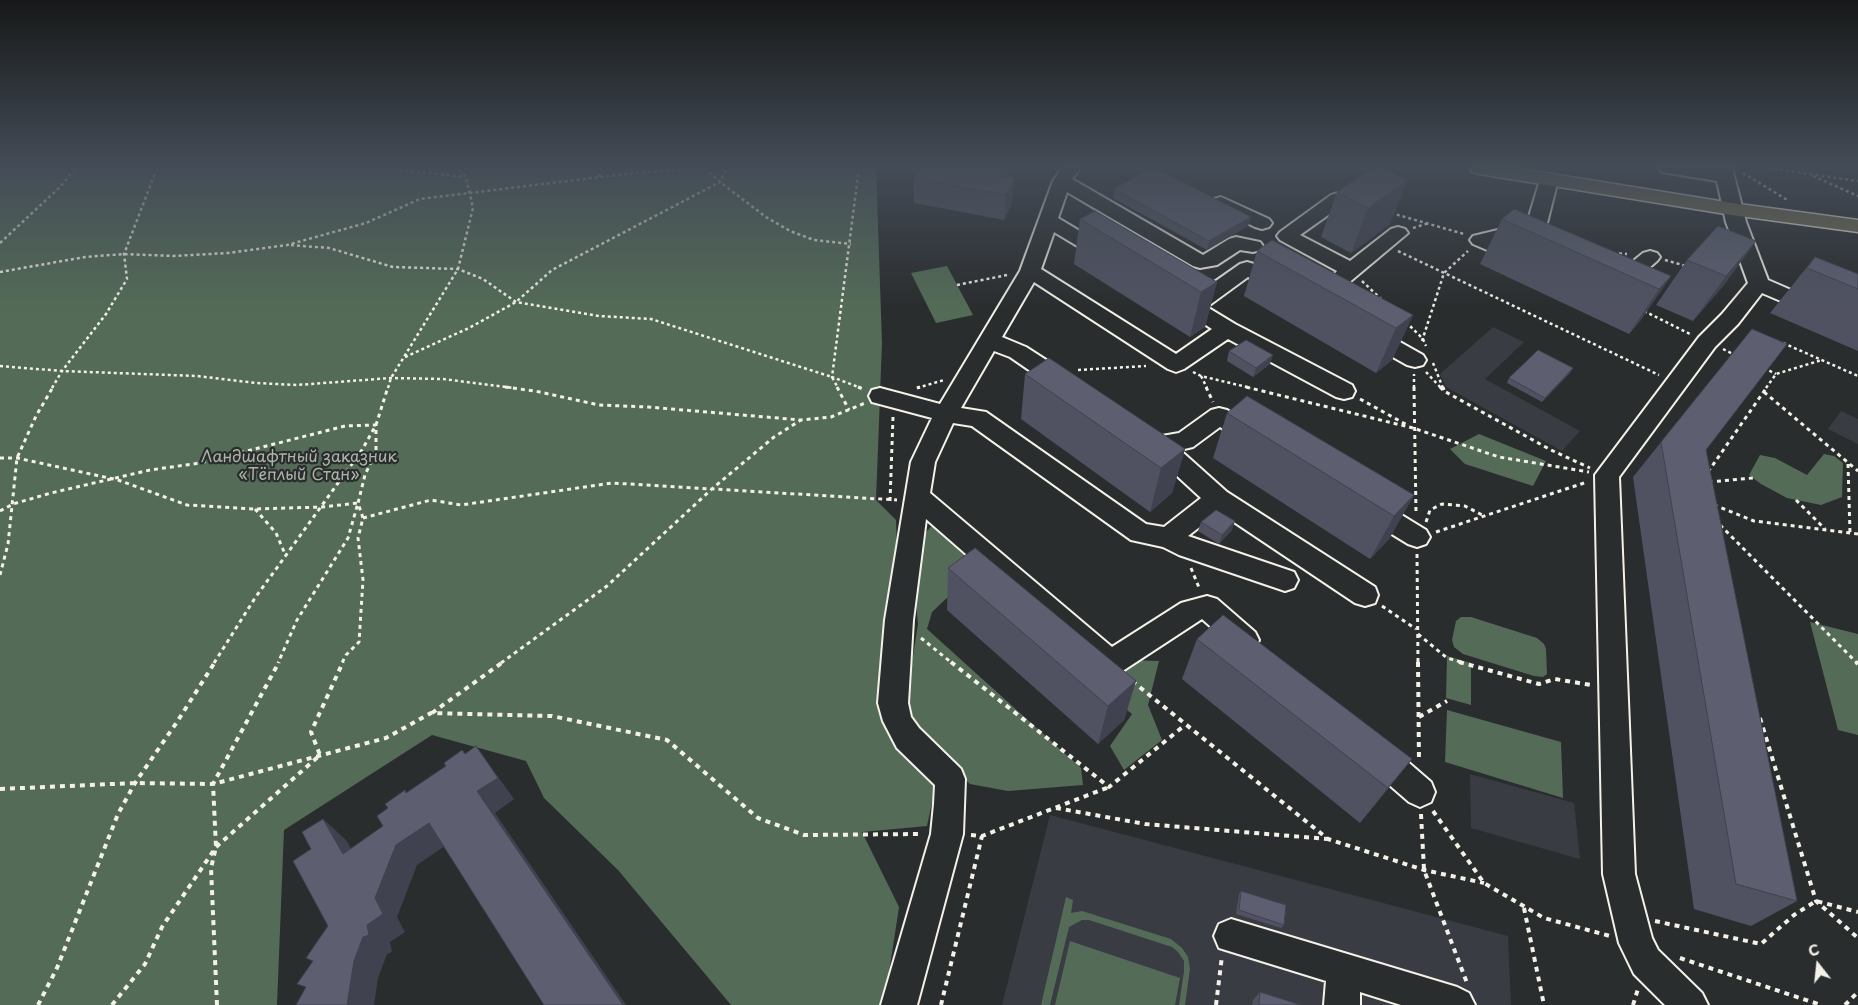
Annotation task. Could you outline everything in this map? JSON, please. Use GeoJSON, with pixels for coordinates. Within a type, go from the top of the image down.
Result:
{"type":"FeatureCollection","features":[{"type":"Feature","properties":{"kind":"main road"},"geometry":{"type":"LineString","coordinates":[[1776,215],[1858,226]]}},
{"type":"Feature","properties":{"kind":"lane"},"geometry":{"type":"LineString","coordinates":[[899,1005],[947,834],[950,779],[908,738],[898,721],[893,703],[899,620],[903,499],[924,462],[946,414],[1030,271],[1050,215]]}},
{"type":"Feature","properties":{"kind":"lane"},"geometry":{"type":"LineString","coordinates":[[1128,215],[1200,262],[1210,261],[1236,242],[1253,246]]}},
{"type":"Feature","properties":{"kind":"lane"},"geometry":{"type":"LineString","coordinates":[[1246,215],[1262,223]]}},
{"type":"Feature","properties":{"kind":"lane"},"geometry":{"type":"LineString","coordinates":[[1316,215],[1287,236],[1351,270]]}},
{"type":"Feature","properties":{"kind":"lane"},"geometry":{"type":"LineString","coordinates":[[1480,240],[1536,227],[1539,215]]}},
{"type":"Feature","properties":{"kind":"lane"},"geometry":{"type":"LineString","coordinates":[[1734,215],[1759,284],[1858,327]]}},
{"type":"Feature","properties":{"kind":"lane"},"geometry":{"type":"LineString","coordinates":[[1048,220],[1125,266]]}},
{"type":"Feature","properties":{"kind":"lane"},"geometry":{"type":"LineString","coordinates":[[1324,292],[1391,239]]}},
{"type":"Feature","properties":{"kind":"lane"},"geometry":{"type":"LineString","coordinates":[[1480,240],[1535,263]]}},
{"type":"Feature","properties":{"kind":"lane"},"geometry":{"type":"LineString","coordinates":[[1599,290],[1608,293],[1650,257]]}},
{"type":"Feature","properties":{"kind":"lane"},"geometry":{"type":"LineString","coordinates":[[1193,307],[1247,268],[1295,294]]}},
{"type":"Feature","properties":{"kind":"lane"},"geometry":{"type":"LineString","coordinates":[[1030,271],[1185,359],[1227,329]]}},
{"type":"Feature","properties":{"kind":"lane"},"geometry":{"type":"LineString","coordinates":[[1677,998],[1646,962],[1636,943],[1619,874],[1606,475],[1677,384],[1707,342],[1730,319],[1759,284]]}},
{"type":"Feature","properties":{"kind":"lane"},"geometry":{"type":"LineString","coordinates":[[1159,287],[1227,329],[1344,391]]}},
{"type":"Feature","properties":{"kind":"lane"},"geometry":{"type":"LineString","coordinates":[[1346,322],[1415,360]]}},
{"type":"Feature","properties":{"kind":"lane"},"geometry":{"type":"LineString","coordinates":[[990,341],[1018,352],[1087,398]]}},
{"type":"Feature","properties":{"kind":"lane"},"geometry":{"type":"LineString","coordinates":[[887,397],[946,414],[978,418],[1140,533],[1178,543],[1285,580]]}},
{"type":"Feature","properties":{"kind":"lane"},"geometry":{"type":"LineString","coordinates":[[1158,445],[1185,441],[1219,416],[1268,446]]}},
{"type":"Feature","properties":{"kind":"lane"},"geometry":{"type":"LineString","coordinates":[[1126,424],[1158,445],[1218,499],[1364,595]]}},
{"type":"Feature","properties":{"kind":"lane"},"geometry":{"type":"LineString","coordinates":[[1351,497],[1423,535]]}},
{"type":"Feature","properties":{"kind":"lane"},"geometry":{"type":"LineString","coordinates":[[903,499],[1111,663],[1191,611],[1206,607],[1265,658]]}},
{"type":"Feature","properties":{"kind":"lane"},"geometry":{"type":"LineString","coordinates":[[1178,543],[1218,499]]}},
{"type":"Feature","properties":{"kind":"lane"},"geometry":{"type":"LineString","coordinates":[[1354,734],[1420,792]]}},
{"type":"Feature","properties":{"kind":"lane"},"geometry":{"type":"LineString","coordinates":[[1231,936],[1344,970],[1463,996]]}},
{"type":"Feature","properties":{"kind":"lane"},"geometry":{"type":"LineString","coordinates":[[1342,1005],[1344,970]]}},
{"type":"Feature","properties":{"kind":"path"},"geometry":{"type":"LineString","coordinates":[[0,243],[30,215]]}},
{"type":"Feature","properties":{"kind":"path"},"geometry":{"type":"LineString","coordinates":[[0,575],[8,544],[17,458],[36,416],[62,371],[106,314],[127,279],[124,254],[139,215]]}},
{"type":"Feature","properties":{"kind":"path"},"geometry":{"type":"LineString","coordinates":[[0,272],[85,258],[124,254],[173,256],[228,253],[287,245],[366,223],[385,215]]}},
{"type":"Feature","properties":{"kind":"path"},"geometry":{"type":"LineString","coordinates":[[38,1005],[57,968],[118,814],[135,783],[177,722],[203,678],[285,554],[322,507],[362,450],[376,425],[391,378],[458,269],[471,215]]}},
{"type":"Feature","properties":{"kind":"path"},"geometry":{"type":"LineString","coordinates":[[404,357],[469,328],[516,302],[552,270],[657,215]]}},
{"type":"Feature","properties":{"kind":"path"},"geometry":{"type":"LineString","coordinates":[[763,215],[790,231],[814,240],[851,244]]}},
{"type":"Feature","properties":{"kind":"path"},"geometry":{"type":"LineString","coordinates":[[849,410],[832,377],[854,215]]}},
{"type":"Feature","properties":{"kind":"path"},"geometry":{"type":"LineString","coordinates":[[1397,215],[1480,240]]}},
{"type":"Feature","properties":{"kind":"path"},"geometry":{"type":"LineString","coordinates":[[1391,239],[1444,273],[1677,384]]}},
{"type":"Feature","properties":{"kind":"path"},"geometry":{"type":"LineString","coordinates":[[1463,996],[1424,870],[1420,792],[1417,632],[1423,535],[1413,428],[1415,360],[1444,273],[1480,240]]}},
{"type":"Feature","properties":{"kind":"path"},"geometry":{"type":"LineString","coordinates":[[287,245],[329,248],[393,266],[458,269],[483,279],[516,302],[599,316],[651,319],[832,377],[887,397]]}},
{"type":"Feature","properties":{"kind":"path"},"geometry":{"type":"LineString","coordinates":[[1604,252],[1650,257],[1687,266]]}},
{"type":"Feature","properties":{"kind":"path"},"geometry":{"type":"LineString","coordinates":[[1351,270],[1387,305]]}},
{"type":"Feature","properties":{"kind":"path"},"geometry":{"type":"LineString","coordinates":[[957,285],[1030,271]]}},
{"type":"Feature","properties":{"kind":"path"},"geometry":{"type":"LineString","coordinates":[[1401,318],[1423,339]]}},
{"type":"Feature","properties":{"kind":"path"},"geometry":{"type":"LineString","coordinates":[[1776,340],[1858,376]]}},
{"type":"Feature","properties":{"kind":"path"},"geometry":{"type":"LineString","coordinates":[[1048,372],[1185,359]]}},
{"type":"Feature","properties":{"kind":"path"},"geometry":{"type":"LineString","coordinates":[[1185,359],[1202,376],[1219,416]]}},
{"type":"Feature","properties":{"kind":"path"},"geometry":{"type":"LineString","coordinates":[[1185,359],[1202,376],[1413,428],[1499,457],[1606,475]]}},
{"type":"Feature","properties":{"kind":"path"},"geometry":{"type":"LineString","coordinates":[[1415,360],[1444,391],[1551,450],[1606,475]]}},
{"type":"Feature","properties":{"kind":"path"},"geometry":{"type":"LineString","coordinates":[[1706,476],[1776,374],[1822,360]]}},
{"type":"Feature","properties":{"kind":"path"},"geometry":{"type":"LineString","coordinates":[[0,366],[62,371],[198,376],[256,383],[297,385],[391,378],[452,381],[535,391],[599,405],[648,407],[801,420],[831,417],[892,394],[908,391],[972,370]]}},
{"type":"Feature","properties":{"kind":"path"},"geometry":{"type":"LineString","coordinates":[[1344,391],[1413,428]]}},
{"type":"Feature","properties":{"kind":"path"},"geometry":{"type":"LineString","coordinates":[[1764,392],[1858,471]]}},
{"type":"Feature","properties":{"kind":"path"},"geometry":{"type":"LineString","coordinates":[[887,397],[903,499]]}},
{"type":"Feature","properties":{"kind":"path"},"geometry":{"type":"LineString","coordinates":[[0,789],[135,783],[213,784],[386,738],[431,713],[607,586],[713,488],[774,437],[801,420]]}},
{"type":"Feature","properties":{"kind":"path"},"geometry":{"type":"LineString","coordinates":[[0,511],[13,504],[150,470],[200,463],[345,426],[376,425]]}},
{"type":"Feature","properties":{"kind":"path"},"geometry":{"type":"LineString","coordinates":[[217,1005],[210,868],[216,847],[213,784],[274,673],[297,620],[348,538],[365,475],[376,451],[376,425]]}},
{"type":"Feature","properties":{"kind":"path"},"geometry":{"type":"LineString","coordinates":[[0,458],[17,458],[113,479],[187,505],[255,509],[322,507],[358,503]]}},
{"type":"Feature","properties":{"kind":"path"},"geometry":{"type":"LineString","coordinates":[[1848,464],[1850,533]]}},
{"type":"Feature","properties":{"kind":"path"},"geometry":{"type":"LineString","coordinates":[[1423,535],[1485,517],[1606,475]]}},
{"type":"Feature","properties":{"kind":"path"},"geometry":{"type":"LineString","coordinates":[[1700,483],[1753,478]]}},
{"type":"Feature","properties":{"kind":"path"},"geometry":{"type":"LineString","coordinates":[[363,518],[431,500],[461,505],[612,483],[713,488],[876,500]]}},
{"type":"Feature","properties":{"kind":"path"},"geometry":{"type":"LineString","coordinates":[[1796,500],[1826,530]]}},
{"type":"Feature","properties":{"kind":"path"},"geometry":{"type":"LineString","coordinates":[[320,755],[311,732],[346,655],[359,642],[363,580],[358,538],[363,518],[358,503]]}},
{"type":"Feature","properties":{"kind":"path"},"geometry":{"type":"LineString","coordinates":[[1709,503],[1754,521],[1858,534]]}},
{"type":"Feature","properties":{"kind":"path"},"geometry":{"type":"LineString","coordinates":[[1423,535],[1427,527],[1427,515],[1430,510],[1442,504],[1465,506],[1485,517]]}},
{"type":"Feature","properties":{"kind":"path"},"geometry":{"type":"LineString","coordinates":[[255,509],[276,533],[285,554]]}},
{"type":"Feature","properties":{"kind":"path"},"geometry":{"type":"LineString","coordinates":[[1719,524],[1858,664]]}},
{"type":"Feature","properties":{"kind":"path"},"geometry":{"type":"LineString","coordinates":[[1178,543],[1191,566],[1206,607]]}},
{"type":"Feature","properties":{"kind":"path"},"geometry":{"type":"LineString","coordinates":[[1364,595],[1417,632],[1447,658],[1539,684],[1555,679],[1613,688]]}},
{"type":"Feature","properties":{"kind":"path"},"geometry":{"type":"LineString","coordinates":[[899,620],[1109,787]]}},
{"type":"Feature","properties":{"kind":"path"},"geometry":{"type":"LineString","coordinates":[[1111,663],[1185,725],[1328,839]]}},
{"type":"Feature","properties":{"kind":"path"},"geometry":{"type":"LineString","coordinates":[[1419,717],[1447,701]]}},
{"type":"Feature","properties":{"kind":"path"},"geometry":{"type":"LineString","coordinates":[[431,713],[552,716],[667,740],[758,818],[804,835],[947,834],[982,836],[1109,787],[1185,725]]}},
{"type":"Feature","properties":{"kind":"path"},"geometry":{"type":"LineString","coordinates":[[1758,713],[1816,901],[1858,938]]}},
{"type":"Feature","properties":{"kind":"path"},"geometry":{"type":"LineString","coordinates":[[112,1005],[146,964],[162,927],[216,847],[320,755]]}},
{"type":"Feature","properties":{"kind":"path"},"geometry":{"type":"LineString","coordinates":[[1055,808],[1145,824],[1328,839],[1424,870],[1484,883]]}},
{"type":"Feature","properties":{"kind":"path"},"geometry":{"type":"LineString","coordinates":[[941,1005],[982,836]]}},
{"type":"Feature","properties":{"kind":"path"},"geometry":{"type":"LineString","coordinates":[[1636,943],[1651,920],[1761,944],[1794,915],[1816,901],[1858,912]]}},
{"type":"Feature","properties":{"kind":"path"},"geometry":{"type":"LineString","coordinates":[[1524,907],[1544,1005]]}},
{"type":"Feature","properties":{"kind":"path"},"geometry":{"type":"LineString","coordinates":[[1216,1005],[1224,942],[1231,936]]}},
{"type":"Feature","properties":{"kind":"path"},"geometry":{"type":"LineString","coordinates":[[1845,1005],[1858,992]]}},
{"type":"Feature","properties":{"kind":"shaded area"},"geometry":{"type":"Polygon","coordinates":[[[1493,327],[1524,342],[1485,379],[1580,431],[1562,451],[1446,387],[1440,374],[1493,327]]]}},
{"type":"Feature","properties":{"kind":"shaded area"},"geometry":{"type":"Polygon","coordinates":[[[1841,411],[1858,419],[1858,444],[1828,429],[1841,411]]]}},
{"type":"Feature","properties":{"kind":"shaded area"},"geometry":{"type":"Polygon","coordinates":[[[1470,774],[1574,803],[1580,859],[1471,828],[1470,774]]]}},
{"type":"Feature","properties":{"kind":"shaded area"},"geometry":{"type":"Polygon","coordinates":[[[1050,815],[1508,936],[1511,1005],[1002,1005],[1050,815]]]}},
{"type":"Feature","properties":{"kind":"green space","name":"Ландшафтный заказник «Тёплый Стан»"},"geometry":{"type":"Polygon","coordinates":[[[0,215],[878,215],[882,343],[876,500],[896,520],[899,620],[886,706],[936,784],[927,826],[862,832],[899,907],[884,1005],[731,1005],[618,870],[544,798],[526,761],[432,735],[284,830],[277,1005],[0,1005],[0,215]]]}},
{"type":"Feature","properties":{"kind":"green space"},"geometry":{"type":"Polygon","coordinates":[[[947,266],[973,315],[936,323],[911,273],[947,266]]]}},
{"type":"Feature","properties":{"kind":"green space"},"geometry":{"type":"Polygon","coordinates":[[[1479,434],[1546,461],[1533,486],[1465,464],[1450,449],[1479,434]]]}},
{"type":"Feature","properties":{"kind":"green space"},"geometry":{"type":"Polygon","coordinates":[[[1824,454],[1834,456],[1843,463],[1842,497],[1821,505],[1787,498],[1749,475],[1760,455],[1775,458],[1807,475],[1824,454]]]}},
{"type":"Feature","properties":{"kind":"green space"},"geometry":{"type":"Polygon","coordinates":[[[937,520],[1129,660],[1159,661],[1148,705],[1162,740],[1124,770],[1110,746],[1132,714],[967,579],[932,612],[927,629],[1081,768],[1083,785],[1008,791],[970,784],[917,738],[906,701],[918,624],[911,549],[937,520]]]}},
{"type":"Feature","properties":{"kind":"green space"},"geometry":{"type":"Polygon","coordinates":[[[1461,617],[1471,617],[1537,638],[1544,644],[1546,649],[1547,674],[1543,677],[1534,676],[1463,654],[1454,647],[1452,640],[1456,621],[1461,617]]]}},
{"type":"Feature","properties":{"kind":"green space"},"geometry":{"type":"Polygon","coordinates":[[[1810,622],[1858,634],[1858,735],[1838,730],[1810,622]]]}},
{"type":"Feature","properties":{"kind":"green space"},"geometry":{"type":"Polygon","coordinates":[[[1447,656],[1471,663],[1471,705],[1446,698],[1447,656]]]}},
{"type":"Feature","properties":{"kind":"green space"},"geometry":{"type":"Polygon","coordinates":[[[1447,710],[1561,742],[1563,798],[1445,762],[1447,710]]]}},
{"type":"Feature","properties":{"kind":"green space"},"geometry":{"type":"Polygon","coordinates":[[[1066,897],[1073,900],[1071,913],[1082,911],[1171,939],[1182,948],[1188,957],[1190,969],[1185,1005],[1179,1005],[1184,961],[1172,947],[1089,920],[1082,920],[1069,927],[1050,1005],[1041,1005],[1066,897]]]}},
{"type":"Feature","properties":{"kind":"green space"},"geometry":{"type":"Polygon","coordinates":[[[1070,941],[1180,978],[1175,1005],[1055,1005],[1070,941]]]}},
{"type":"Feature","properties":{"kind":"building"},"geometry":{"type":"Polygon","coordinates":[[[1088,215],[1102,215],[1217,282],[1201,292],[1080,219],[1088,215]]]}},
{"type":"Feature","properties":{"kind":"building"},"geometry":{"type":"Polygon","coordinates":[[[1161,215],[1247,215],[1251,217],[1209,241],[1161,215]]]}},
{"type":"Feature","properties":{"kind":"building"},"geometry":{"type":"Polygon","coordinates":[[[1507,215],[1528,215],[1671,276],[1659,289],[1502,219],[1507,215]]]}},
{"type":"Feature","properties":{"kind":"building"},"geometry":{"type":"Polygon","coordinates":[[[1718,226],[1756,241],[1726,276],[1687,260],[1718,226]]]}},
{"type":"Feature","properties":{"kind":"building"},"geometry":{"type":"Polygon","coordinates":[[[1272,240],[1413,315],[1396,328],[1257,251],[1272,240]]]}},
{"type":"Feature","properties":{"kind":"building"},"geometry":{"type":"Polygon","coordinates":[[[1815,257],[1858,274],[1858,289],[1807,268],[1815,257]]]}},
{"type":"Feature","properties":{"kind":"building"},"geometry":{"type":"Polygon","coordinates":[[[1752,329],[1787,344],[1706,450],[1797,901],[1736,884],[1661,442],[1752,329]]]}},
{"type":"Feature","properties":{"kind":"building"},"geometry":{"type":"Polygon","coordinates":[[[1246,340],[1273,355],[1256,368],[1229,351],[1246,340]]]}},
{"type":"Feature","properties":{"kind":"building"},"geometry":{"type":"Polygon","coordinates":[[[1538,350],[1573,368],[1545,398],[1509,378],[1538,350]]]}},
{"type":"Feature","properties":{"kind":"building"},"geometry":{"type":"Polygon","coordinates":[[[1049,358],[1185,449],[1161,468],[1025,374],[1049,358]]]}},
{"type":"Feature","properties":{"kind":"building"},"geometry":{"type":"Polygon","coordinates":[[[1247,396],[1414,495],[1394,516],[1227,413],[1247,396]]]}},
{"type":"Feature","properties":{"kind":"building"},"geometry":{"type":"Polygon","coordinates":[[[1216,510],[1235,521],[1222,535],[1201,522],[1216,510]]]}},
{"type":"Feature","properties":{"kind":"building"},"geometry":{"type":"Polygon","coordinates":[[[975,548],[1136,681],[1108,706],[948,568],[975,548]]]}},
{"type":"Feature","properties":{"kind":"building"},"geometry":{"type":"Polygon","coordinates":[[[1223,615],[1412,759],[1388,788],[1197,639],[1223,615]]]}},
{"type":"Feature","properties":{"kind":"building"},"geometry":{"type":"Polygon","coordinates":[[[476,746],[498,778],[477,791],[623,1005],[544,1005],[429,823],[396,845],[375,898],[383,914],[367,925],[369,935],[363,937],[354,961],[347,1005],[296,1005],[306,987],[297,984],[313,961],[306,958],[328,926],[293,861],[311,849],[302,832],[323,819],[343,854],[383,826],[377,816],[388,808],[385,804],[405,790],[406,793],[446,766],[444,763],[462,750],[465,754],[476,746]]]}},
{"type":"Feature","properties":{"kind":"building"},"geometry":{"type":"Polygon","coordinates":[[[1241,891],[1286,905],[1284,925],[1239,910],[1241,891]]]}},
{"type":"Feature","properties":{"kind":"building"},"geometry":{"type":"Polygon","coordinates":[[[1260,992],[1301,1005],[1259,1005],[1260,992]]]}}]}
